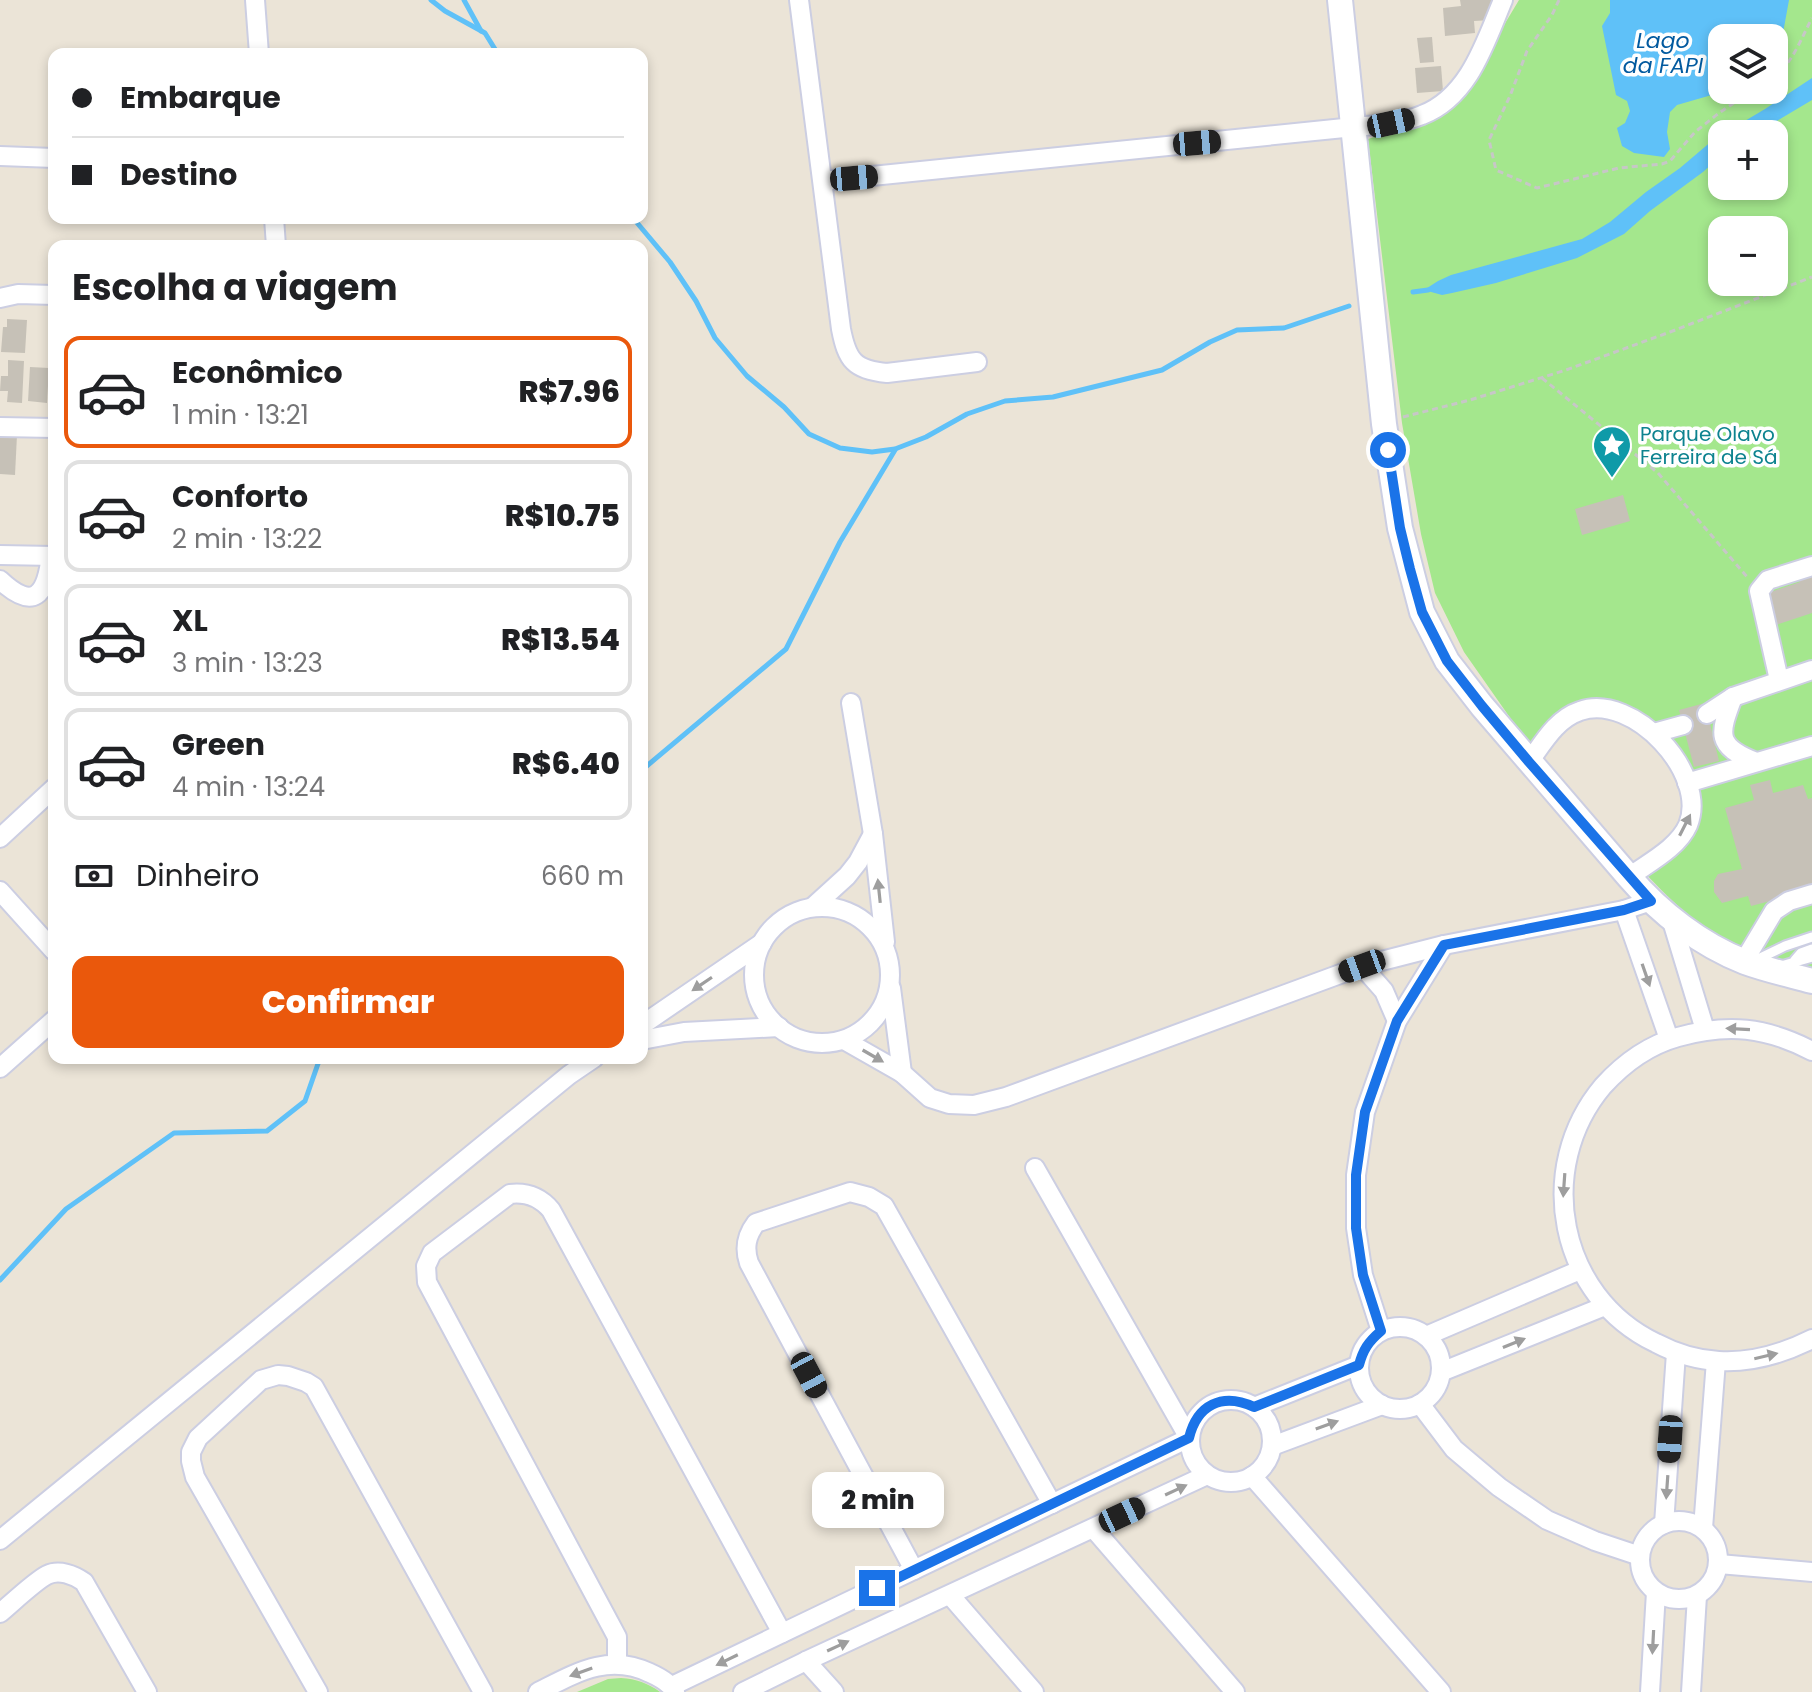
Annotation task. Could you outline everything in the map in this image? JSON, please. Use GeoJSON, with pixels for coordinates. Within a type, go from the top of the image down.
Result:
{"type":"FeatureCollection","features":[{"type":"Feature","properties":{"kind":"main road"},"geometry":{"type":"LineString","coordinates":[[1340,0],[1384,424],[1400,528],[1422,612],[1447,661],[1482,706],[1651,901],[1719,950],[1754,965],[1812,981]]}},
{"type":"Feature","properties":{"kind":"street"},"geometry":{"type":"LineString","coordinates":[[255,0],[259,48]]}},
{"type":"Feature","properties":{"kind":"street"},"geometry":{"type":"LineString","coordinates":[[799,0],[844,346],[848,356],[858,367],[887,373],[977,362]]}},
{"type":"Feature","properties":{"kind":"street"},"geometry":{"type":"LineString","coordinates":[[823,181],[1354,127],[1413,118],[1426,114],[1463,83],[1473,68],[1503,0]]}},
{"type":"Feature","properties":{"kind":"street"},"geometry":{"type":"LineString","coordinates":[[0,156],[48,158]]}},
{"type":"Feature","properties":{"kind":"street"},"geometry":{"type":"LineString","coordinates":[[0,298],[18,294],[48,295]]}},
{"type":"Feature","properties":{"kind":"street"},"geometry":{"type":"LineString","coordinates":[[0,427],[48,428]]}},
{"type":"Feature","properties":{"kind":"street"},"geometry":{"type":"LineString","coordinates":[[0,555],[48,556]]}},
{"type":"Feature","properties":{"kind":"street"},"geometry":{"type":"LineString","coordinates":[[1779,680],[1759,591],[1768,580],[1812,566]]}},
{"type":"Feature","properties":{"kind":"street"},"geometry":{"type":"LineString","coordinates":[[0,580],[19,596],[28,598],[43,588],[48,577]]}},
{"type":"Feature","properties":{"kind":"street"},"geometry":{"type":"LineString","coordinates":[[1707,714],[1733,697],[1812,670]]}},
{"type":"Feature","properties":{"kind":"street"},"geometry":{"type":"LineString","coordinates":[[1733,697],[1724,725],[1726,745],[1737,755],[1756,762]]}},
{"type":"Feature","properties":{"kind":"street"},"geometry":{"type":"LineString","coordinates":[[851,703],[873,834],[902,1073]]}},
{"type":"Feature","properties":{"kind":"street"},"geometry":{"type":"LineString","coordinates":[[1529,762],[1556,726],[1568,716],[1598,707],[1635,720],[1654,733],[1668,749],[1687,783],[1691,815],[1685,830],[1673,844],[1629,877]]}},
{"type":"Feature","properties":{"kind":"street"},"geometry":{"type":"LineString","coordinates":[[1654,733],[1683,725]]}},
{"type":"Feature","properties":{"kind":"street"},"geometry":{"type":"LineString","coordinates":[[1687,783],[1812,746]]}},
{"type":"Feature","properties":{"kind":"street"},"geometry":{"type":"LineString","coordinates":[[0,838],[48,794]]}},
{"type":"Feature","properties":{"kind":"street"},"geometry":{"type":"LineString","coordinates":[[814,906],[847,876],[873,834]]}},
{"type":"Feature","properties":{"kind":"street"},"geometry":{"type":"LineString","coordinates":[[0,891],[48,944]]}},
{"type":"Feature","properties":{"kind":"street"},"geometry":{"type":"LineString","coordinates":[[1754,965],[1774,911],[1789,901],[1812,894]]}},
{"type":"Feature","properties":{"kind":"street"},"geometry":{"type":"LineString","coordinates":[[844,1040],[902,1073],[930,1098],[949,1104],[974,1105],[1006,1097],[1362,966],[1444,945],[1624,910],[1651,901]]}},
{"type":"Feature","properties":{"kind":"street"},"geometry":{"type":"LineString","coordinates":[[648,1021],[762,943],[775,926],[793,913],[814,906],[836,907],[856,915],[873,928],[885,947]]}},
{"type":"Feature","properties":{"kind":"street"},"geometry":{"type":"LineString","coordinates":[[1624,910],[1669,1039]]}},
{"type":"Feature","properties":{"kind":"street"},"geometry":{"type":"LineString","coordinates":[[1671,918],[1705,1030]]}},
{"type":"Feature","properties":{"kind":"street"},"geometry":{"type":"LineString","coordinates":[[762,943],[755,965],[755,988],[764,1010],[779,1027],[798,1039],[821,1043],[844,1040],[864,1029],[880,1012],[891,982]]}},
{"type":"Feature","properties":{"kind":"street"},"geometry":{"type":"LineString","coordinates":[[1381,1331],[1363,1275],[1356,1228],[1356,1175],[1365,1112],[1397,1021],[1444,945]]}},
{"type":"Feature","properties":{"kind":"street"},"geometry":{"type":"LineString","coordinates":[[1362,966],[1384,991],[1397,1021]]}},
{"type":"Feature","properties":{"kind":"street"},"geometry":{"type":"LineString","coordinates":[[0,1068],[48,1025]]}},
{"type":"Feature","properties":{"kind":"street"},"geometry":{"type":"LineString","coordinates":[[648,1039],[684,1032],[779,1027]]}},
{"type":"Feature","properties":{"kind":"street"},"geometry":{"type":"LineString","coordinates":[[1812,1051],[1764,1032],[1735,1028],[1705,1030],[1669,1039],[1648,1049],[1611,1077],[1584,1114],[1567,1157],[1563,1203],[1566,1226],[1580,1270],[1605,1306],[1638,1335],[1676,1353],[1716,1361],[1766,1358],[1812,1339]]}},
{"type":"Feature","properties":{"kind":"street"},"geometry":{"type":"LineString","coordinates":[[0,1540],[585,1064]]}},
{"type":"Feature","properties":{"kind":"street"},"geometry":{"type":"LineString","coordinates":[[569,1075],[592,1064]]}},
{"type":"Feature","properties":{"kind":"street"},"geometry":{"type":"LineString","coordinates":[[1035,1168],[1189,1438],[1193,1459],[1199,1468],[1218,1480],[1229,1483],[1241,1481],[1262,1468],[1272,1446],[1272,1434],[1262,1414],[1243,1402],[1231,1400],[1207,1407],[1198,1415],[1189,1438]]}},
{"type":"Feature","properties":{"kind":"street"},"geometry":{"type":"LineString","coordinates":[[914,1570],[749,1263],[746,1245],[756,1223],[850,1192],[869,1197],[884,1206],[1052,1504]]}},
{"type":"Feature","properties":{"kind":"street"},"geometry":{"type":"LineString","coordinates":[[617,1663],[617,1637],[425,1274],[428,1259],[436,1248],[510,1194],[533,1196],[551,1210],[782,1633]]}},
{"type":"Feature","properties":{"kind":"street"},"geometry":{"type":"LineString","coordinates":[[1426,1336],[1580,1270]]}},
{"type":"Feature","properties":{"kind":"street"},"geometry":{"type":"LineString","coordinates":[[1441,1372],[1605,1306]]}},
{"type":"Feature","properties":{"kind":"street"},"geometry":{"type":"LineString","coordinates":[[1403,1326],[1426,1336],[1436,1346],[1441,1358],[1438,1385],[1431,1396],[1408,1409],[1394,1409],[1372,1398],[1360,1377],[1359,1365],[1369,1341],[1381,1331],[1403,1326]]}},
{"type":"Feature","properties":{"kind":"street"},"geometry":{"type":"LineString","coordinates":[[1664,1524],[1676,1353]]}},
{"type":"Feature","properties":{"kind":"street"},"geometry":{"type":"LineString","coordinates":[[1703,1528],[1716,1361]]}},
{"type":"Feature","properties":{"kind":"street"},"geometry":{"type":"LineString","coordinates":[[1254,1407],[1359,1365]]}},
{"type":"Feature","properties":{"kind":"street"},"geometry":{"type":"LineString","coordinates":[[318,1692],[195,1477],[191,1461],[194,1445],[203,1432],[261,1380],[278,1375],[297,1378],[314,1387],[483,1692]]}},
{"type":"Feature","properties":{"kind":"street"},"geometry":{"type":"LineString","coordinates":[[1420,1404],[1454,1449],[1499,1487],[1547,1520],[1640,1556]]}},
{"type":"Feature","properties":{"kind":"street"},"geometry":{"type":"LineString","coordinates":[[1272,1446],[1382,1405]]}},
{"type":"Feature","properties":{"kind":"street"},"geometry":{"type":"LineString","coordinates":[[538,1692],[582,1670],[617,1663],[653,1674],[673,1689],[782,1633],[1189,1438]]}},
{"type":"Feature","properties":{"kind":"street"},"geometry":{"type":"LineString","coordinates":[[743,1692],[1207,1475]]}},
{"type":"Feature","properties":{"kind":"street"},"geometry":{"type":"LineString","coordinates":[[1252,1476],[1441,1692]]}},
{"type":"Feature","properties":{"kind":"street"},"geometry":{"type":"LineString","coordinates":[[1684,1521],[1703,1528],[1718,1550],[1719,1564],[1708,1588],[1697,1596],[1676,1600],[1656,1592],[1643,1576],[1640,1566],[1640,1556],[1648,1537],[1664,1524],[1684,1521]]}},
{"type":"Feature","properties":{"kind":"street"},"geometry":{"type":"LineString","coordinates":[[1094,1529],[1235,1692]]}},
{"type":"Feature","properties":{"kind":"street"},"geometry":{"type":"LineString","coordinates":[[1719,1564],[1812,1572]]}},
{"type":"Feature","properties":{"kind":"street"},"geometry":{"type":"LineString","coordinates":[[0,1613],[47,1575],[66,1573],[79,1578],[147,1692]]}},
{"type":"Feature","properties":{"kind":"street"},"geometry":{"type":"LineString","coordinates":[[1650,1692],[1656,1592]]}},
{"type":"Feature","properties":{"kind":"street"},"geometry":{"type":"LineString","coordinates":[[950,1595],[1034,1692]]}},
{"type":"Feature","properties":{"kind":"street"},"geometry":{"type":"LineString","coordinates":[[1691,1692],[1697,1596]]}},
{"type":"Feature","properties":{"kind":"street"},"geometry":{"type":"LineString","coordinates":[[806,1661],[834,1692]]}},
{"type":"Feature","properties":{"kind":"lane"},"geometry":{"type":"LineString","coordinates":[[1754,965],[1785,946],[1812,937]]}},
{"type":"Feature","properties":{"kind":"lane"},"geometry":{"type":"LineString","coordinates":[[1795,960],[1801,953],[1812,949]]}},
{"type":"Feature","properties":{"kind":"lane"},"geometry":{"type":"LineString","coordinates":[[1754,965],[1812,957]]}},
{"type":"Feature","properties":{"kind":"path"},"geometry":{"type":"LineString","coordinates":[[1559,0],[1527,51],[1489,140],[1496,170],[1537,188],[1619,168],[1662,164],[1670,161],[1695,132],[1734,104]]}},
{"type":"Feature","properties":{"kind":"path"},"geometry":{"type":"LineString","coordinates":[[1788,62],[1812,18]]}},
{"type":"Feature","properties":{"kind":"path"},"geometry":{"type":"LineString","coordinates":[[1384,424],[1542,378],[1812,277]]}},
{"type":"Feature","properties":{"kind":"path"},"geometry":{"type":"LineString","coordinates":[[1542,378],[1658,473],[1759,591]]}},
{"type":"Feature","properties":{"kind":"green space","name":"Parque Olavo Ferreira de Sá"},"geometry":{"type":"Polygon","coordinates":[[[1519,0],[1812,0],[1812,969],[1760,957],[1716,936],[1645,873],[1687,832],[1673,749],[1589,706],[1534,752],[1464,652],[1435,593],[1421,534],[1402,423],[1368,139],[1433,118],[1492,45],[1519,0]]]}},
{"type":"Feature","properties":{"kind":"green space"},"geometry":{"type":"Polygon","coordinates":[[[608,1679],[642,1682],[660,1692],[577,1692],[608,1679]]]}},
{"type":"Feature","properties":{"kind":"water","name":"Lago da FAPI"},"geometry":{"type":"Polygon","coordinates":[[[1610,0],[1789,0],[1785,24],[1708,24],[1708,96],[1677,105],[1670,112],[1667,132],[1670,149],[1664,157],[1634,153],[1622,146],[1617,128],[1625,123],[1630,111],[1627,101],[1616,95],[1602,26],[1610,13],[1610,0]]]}},
{"type":"Feature","properties":{"kind":"water"},"geometry":{"type":"Polygon","coordinates":[[[1812,78],[1812,100],[1778,120],[1747,120],[1773,104],[1788,104],[1788,94],[1812,78]]]}},
{"type":"Feature","properties":{"kind":"water"},"geometry":{"type":"Polygon","coordinates":[[[1708,144],[1708,168],[1703,172],[1624,234],[1577,258],[1496,283],[1442,295],[1424,290],[1451,275],[1582,239],[1610,222],[1708,144]]]}},
{"type":"Feature","properties":{"kind":"building"},"geometry":{"type":"Polygon","coordinates":[[[1460,0],[1491,0],[1492,20],[1474,21],[1475,33],[1445,36],[1443,8],[1461,6],[1460,0]]]}},
{"type":"Feature","properties":{"kind":"building"},"geometry":{"type":"Polygon","coordinates":[[[1432,37],[1434,62],[1420,63],[1417,38],[1432,37]]]}},
{"type":"Feature","properties":{"kind":"building"},"geometry":{"type":"Polygon","coordinates":[[[1441,66],[1443,91],[1417,93],[1415,68],[1441,66]]]}},
{"type":"Feature","properties":{"kind":"building"},"geometry":{"type":"Polygon","coordinates":[[[7,319],[27,320],[25,353],[1,352],[3,327],[7,327],[7,319]]]}},
{"type":"Feature","properties":{"kind":"building"},"geometry":{"type":"Polygon","coordinates":[[[8,360],[24,361],[22,403],[7,402],[8,391],[0,391],[1,376],[8,376],[8,360]]]}},
{"type":"Feature","properties":{"kind":"building"},"geometry":{"type":"Polygon","coordinates":[[[30,367],[48,368],[47,403],[28,401],[30,367]]]}},
{"type":"Feature","properties":{"kind":"building"},"geometry":{"type":"Polygon","coordinates":[[[0,434],[17,435],[15,475],[0,474],[0,434]]]}},
{"type":"Feature","properties":{"kind":"building"},"geometry":{"type":"Polygon","coordinates":[[[1623,495],[1630,521],[1582,535],[1575,509],[1623,495]]]}},
{"type":"Feature","properties":{"kind":"building"},"geometry":{"type":"Polygon","coordinates":[[[1812,574],[1812,613],[1776,625],[1765,594],[1800,582],[1799,578],[1812,574]]]}},
{"type":"Feature","properties":{"kind":"building"},"geometry":{"type":"Polygon","coordinates":[[[1705,703],[1719,761],[1694,767],[1679,710],[1705,703]]]}},
{"type":"Feature","properties":{"kind":"building"},"geometry":{"type":"Polygon","coordinates":[[[1770,780],[1773,793],[1803,785],[1808,799],[1812,798],[1812,890],[1751,906],[1748,896],[1722,903],[1714,892],[1718,874],[1742,869],[1725,808],[1754,800],[1750,785],[1770,780]]]}},
{"type":"Feature","properties":{"kind":"waterway"},"geometry":{"type":"LineString","coordinates":[[431,0],[485,33],[494,48]]}},
{"type":"Feature","properties":{"kind":"waterway"},"geometry":{"type":"LineString","coordinates":[[464,0],[481,31]]}},
{"type":"Feature","properties":{"kind":"waterway"},"geometry":{"type":"LineString","coordinates":[[638,224],[670,262],[696,301],[715,338],[747,376],[784,407],[809,434],[840,448],[872,452],[895,449],[926,437],[967,414],[1005,401],[1053,397],[1162,370],[1237,330],[1284,328],[1349,306]]}},
{"type":"Feature","properties":{"kind":"waterway"},"geometry":{"type":"LineString","coordinates":[[1413,292],[1428,290]]}},
{"type":"Feature","properties":{"kind":"waterway"},"geometry":{"type":"LineString","coordinates":[[648,765],[786,649],[840,542],[895,450]]}},
{"type":"Feature","properties":{"kind":"waterway"},"geometry":{"type":"LineString","coordinates":[[0,1280],[66,1209],[174,1133],[267,1131],[305,1101],[318,1064]]}},
{"type":"Feature","properties":{"kind":"place","name":"Parque Olavo Ferreira de Sá"},"geometry":{"type":"Point","coordinates":[1612,479]}},
{"type":"Feature","properties":{"kind":"route"},"geometry":{"type":"LineString","coordinates":[[877,1588],[1189,1438],[1198,1415],[1207,1407],[1231,1400],[1254,1407],[1359,1365],[1369,1341],[1381,1331],[1363,1275],[1356,1228],[1356,1175],[1365,1112],[1397,1021],[1444,945],[1624,910],[1651,901],[1482,706],[1437,645],[1422,612],[1410,569],[1388,450]]}}]}
